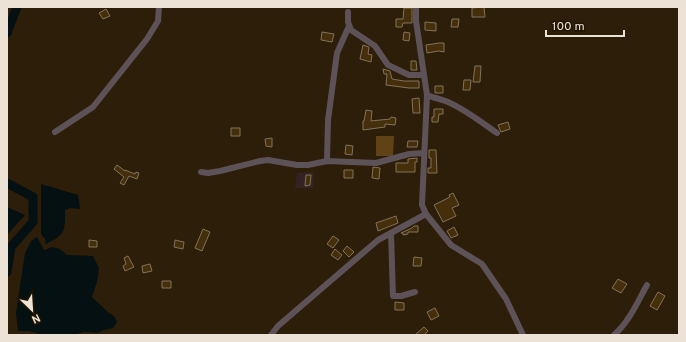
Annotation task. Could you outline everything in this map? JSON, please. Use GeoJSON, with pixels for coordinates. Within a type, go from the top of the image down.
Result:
{"type":"FeatureCollection","features":[{"type":"Feature","properties":{"kind":"street"},"geometry":{"type":"LineString","coordinates":[[54,132],[92,107],[147,39],[158,21],[159,7]]}},
{"type":"Feature","properties":{"kind":"street"},"geometry":{"type":"LineString","coordinates":[[416,7],[416,21],[427,95],[422,205],[426,214],[451,244],[482,264],[506,299],[523,335]]}},
{"type":"Feature","properties":{"kind":"street"},"geometry":{"type":"LineString","coordinates":[[327,161],[328,120],[337,53],[349,26],[348,12]]}},
{"type":"Feature","properties":{"kind":"street"},"geometry":{"type":"LineString","coordinates":[[349,26],[351,30],[375,46],[388,65],[409,75],[424,75]]}},
{"type":"Feature","properties":{"kind":"street"},"geometry":{"type":"LineString","coordinates":[[427,95],[448,102],[463,110],[497,133]]}},
{"type":"Feature","properties":{"kind":"street"},"geometry":{"type":"LineString","coordinates":[[201,172],[208,173],[220,171],[264,160],[297,165],[327,161],[376,163],[409,154],[424,153]]}},
{"type":"Feature","properties":{"kind":"street"},"geometry":{"type":"LineString","coordinates":[[271,335],[278,326],[378,240],[426,214]]}},
{"type":"Feature","properties":{"kind":"street"},"geometry":{"type":"LineString","coordinates":[[391,233],[393,296],[402,296],[415,292]]}},
{"type":"Feature","properties":{"kind":"street"},"geometry":{"type":"LineString","coordinates":[[614,335],[622,328],[636,306],[646,285]]}},
{"type":"Feature","properties":{"kind":"shaded area"},"geometry":{"type":"Polygon","coordinates":[[[376,136],[394,136],[393,156],[376,156],[376,136]]]}},
{"type":"Feature","properties":{"kind":"shaded area"},"geometry":{"type":"Polygon","coordinates":[[[314,172],[313,188],[295,188],[297,173],[314,172]]]}},
{"type":"Feature","properties":{"kind":"shaded area"},"geometry":{"type":"Polygon","coordinates":[[[41,184],[78,195],[80,209],[70,208],[65,210],[65,223],[63,231],[46,244],[45,239],[41,234],[41,184]]]}},
{"type":"Feature","properties":{"kind":"shaded area"},"geometry":{"type":"Polygon","coordinates":[[[7,207],[25,215],[7,235],[7,207]]]}},
{"type":"Feature","properties":{"kind":"shaded area"},"geometry":{"type":"Polygon","coordinates":[[[37,237],[44,250],[52,247],[60,249],[67,255],[93,256],[99,268],[97,282],[92,297],[114,316],[117,322],[113,328],[98,333],[85,332],[72,335],[43,335],[29,331],[18,331],[16,313],[25,253],[31,241],[37,237]]]}},
{"type":"Feature","properties":{"kind":"building"},"geometry":{"type":"Polygon","coordinates":[[[484,7],[485,17],[472,17],[472,8],[484,7]]]}},
{"type":"Feature","properties":{"kind":"building"},"geometry":{"type":"Polygon","coordinates":[[[404,8],[412,8],[412,23],[403,23],[402,27],[396,27],[396,19],[403,19],[404,8]]]}},
{"type":"Feature","properties":{"kind":"building"},"geometry":{"type":"Polygon","coordinates":[[[106,9],[110,16],[103,19],[99,13],[106,9]]]}},
{"type":"Feature","properties":{"kind":"building"},"geometry":{"type":"Polygon","coordinates":[[[452,19],[459,19],[458,27],[451,27],[452,19]]]}},
{"type":"Feature","properties":{"kind":"building"},"geometry":{"type":"Polygon","coordinates":[[[425,22],[436,23],[436,31],[425,30],[425,22]]]}},
{"type":"Feature","properties":{"kind":"building"},"geometry":{"type":"Polygon","coordinates":[[[322,32],[334,34],[332,42],[321,40],[322,32]]]}},
{"type":"Feature","properties":{"kind":"building"},"geometry":{"type":"Polygon","coordinates":[[[404,32],[410,33],[409,41],[403,40],[404,32]]]}},
{"type":"Feature","properties":{"kind":"building"},"geometry":{"type":"Polygon","coordinates":[[[444,43],[444,52],[439,51],[427,53],[426,45],[444,43]]]}},
{"type":"Feature","properties":{"kind":"building"},"geometry":{"type":"Polygon","coordinates":[[[363,45],[369,47],[368,54],[372,55],[371,62],[360,59],[363,45]]]}},
{"type":"Feature","properties":{"kind":"building"},"geometry":{"type":"Polygon","coordinates":[[[411,61],[416,61],[417,70],[411,70],[411,61]]]}},
{"type":"Feature","properties":{"kind":"building"},"geometry":{"type":"Polygon","coordinates":[[[475,66],[481,66],[480,82],[473,82],[475,66]]]}},
{"type":"Feature","properties":{"kind":"building"},"geometry":{"type":"Polygon","coordinates":[[[383,69],[390,71],[392,79],[419,81],[419,88],[386,85],[387,74],[384,74],[383,69]]]}},
{"type":"Feature","properties":{"kind":"building"},"geometry":{"type":"Polygon","coordinates":[[[464,80],[471,80],[470,90],[463,90],[464,80]]]}},
{"type":"Feature","properties":{"kind":"building"},"geometry":{"type":"Polygon","coordinates":[[[435,86],[443,86],[443,93],[435,93],[435,86]]]}},
{"type":"Feature","properties":{"kind":"building"},"geometry":{"type":"Polygon","coordinates":[[[419,98],[420,113],[413,113],[412,99],[419,98]]]}},
{"type":"Feature","properties":{"kind":"building"},"geometry":{"type":"Polygon","coordinates":[[[434,109],[443,109],[443,114],[439,114],[438,122],[432,122],[432,117],[434,117],[434,109]]]}},
{"type":"Feature","properties":{"kind":"building"},"geometry":{"type":"Polygon","coordinates":[[[366,110],[372,111],[371,121],[390,119],[391,117],[396,118],[395,125],[385,124],[385,127],[363,130],[363,121],[366,110]]]}},
{"type":"Feature","properties":{"kind":"building"},"geometry":{"type":"Polygon","coordinates":[[[508,122],[510,129],[501,132],[498,125],[508,122]]]}},
{"type":"Feature","properties":{"kind":"building"},"geometry":{"type":"Polygon","coordinates":[[[231,128],[240,128],[240,136],[231,136],[231,128]]]}},
{"type":"Feature","properties":{"kind":"building"},"geometry":{"type":"Polygon","coordinates":[[[272,138],[272,147],[266,146],[265,139],[272,138]]]}},
{"type":"Feature","properties":{"kind":"building"},"geometry":{"type":"Polygon","coordinates":[[[408,141],[418,141],[417,147],[407,147],[408,141]]]}},
{"type":"Feature","properties":{"kind":"building"},"geometry":{"type":"Polygon","coordinates":[[[346,145],[353,146],[352,155],[345,154],[346,145]]]}},
{"type":"Feature","properties":{"kind":"building"},"geometry":{"type":"Polygon","coordinates":[[[429,150],[436,150],[437,173],[428,173],[428,168],[431,168],[429,150]]]}},
{"type":"Feature","properties":{"kind":"building"},"geometry":{"type":"Polygon","coordinates":[[[417,158],[417,162],[415,162],[415,172],[396,172],[396,163],[408,163],[408,159],[417,158]]]}},
{"type":"Feature","properties":{"kind":"building"},"geometry":{"type":"Polygon","coordinates":[[[117,165],[125,171],[135,174],[136,172],[139,173],[137,179],[129,176],[124,185],[120,183],[124,177],[114,169],[117,165]]]}},
{"type":"Feature","properties":{"kind":"building"},"geometry":{"type":"Polygon","coordinates":[[[373,167],[380,168],[379,179],[372,178],[373,167]]]}},
{"type":"Feature","properties":{"kind":"building"},"geometry":{"type":"Polygon","coordinates":[[[344,170],[353,170],[353,178],[344,178],[344,170]]]}},
{"type":"Feature","properties":{"kind":"building"},"geometry":{"type":"Polygon","coordinates":[[[306,175],[311,175],[310,185],[305,186],[306,175]]]}},
{"type":"Feature","properties":{"kind":"building"},"geometry":{"type":"Polygon","coordinates":[[[453,193],[459,205],[452,208],[456,216],[443,222],[434,205],[450,197],[449,195],[453,193]]]}},
{"type":"Feature","properties":{"kind":"building"},"geometry":{"type":"Polygon","coordinates":[[[396,216],[398,223],[378,231],[376,223],[396,216]]]}},
{"type":"Feature","properties":{"kind":"building"},"geometry":{"type":"Polygon","coordinates":[[[414,226],[418,226],[418,232],[408,232],[408,234],[403,235],[403,233],[401,233],[412,228],[414,226]]]}},
{"type":"Feature","properties":{"kind":"building"},"geometry":{"type":"Polygon","coordinates":[[[454,227],[458,235],[451,238],[447,231],[454,227]]]}},
{"type":"Feature","properties":{"kind":"building"},"geometry":{"type":"Polygon","coordinates":[[[203,229],[210,232],[202,251],[195,248],[203,229]]]}},
{"type":"Feature","properties":{"kind":"building"},"geometry":{"type":"Polygon","coordinates":[[[333,236],[339,240],[333,248],[327,244],[333,236]]]}},
{"type":"Feature","properties":{"kind":"building"},"geometry":{"type":"Polygon","coordinates":[[[89,240],[97,241],[97,247],[89,247],[89,240]]]}},
{"type":"Feature","properties":{"kind":"building"},"geometry":{"type":"Polygon","coordinates":[[[175,240],[184,242],[183,249],[174,247],[175,240]]]}},
{"type":"Feature","properties":{"kind":"building"},"geometry":{"type":"Polygon","coordinates":[[[347,246],[354,252],[349,257],[343,251],[347,246]]]}},
{"type":"Feature","properties":{"kind":"building"},"geometry":{"type":"Polygon","coordinates":[[[335,249],[342,255],[338,260],[331,255],[335,249]]]}},
{"type":"Feature","properties":{"kind":"building"},"geometry":{"type":"Polygon","coordinates":[[[128,256],[134,267],[125,271],[123,266],[126,264],[124,258],[128,256]]]}},
{"type":"Feature","properties":{"kind":"building"},"geometry":{"type":"Polygon","coordinates":[[[414,257],[422,258],[421,266],[413,266],[414,257]]]}},
{"type":"Feature","properties":{"kind":"building"},"geometry":{"type":"Polygon","coordinates":[[[150,264],[152,271],[143,273],[142,266],[150,264]]]}},
{"type":"Feature","properties":{"kind":"building"},"geometry":{"type":"Polygon","coordinates":[[[618,279],[627,284],[621,293],[612,288],[618,279]]]}},
{"type":"Feature","properties":{"kind":"building"},"geometry":{"type":"Polygon","coordinates":[[[162,281],[171,281],[171,288],[162,288],[162,281]]]}},
{"type":"Feature","properties":{"kind":"building"},"geometry":{"type":"Polygon","coordinates":[[[658,292],[665,296],[657,310],[650,306],[658,292]]]}},
{"type":"Feature","properties":{"kind":"building"},"geometry":{"type":"Polygon","coordinates":[[[395,302],[404,303],[404,310],[395,310],[395,302]]]}},
{"type":"Feature","properties":{"kind":"building"},"geometry":{"type":"Polygon","coordinates":[[[435,308],[439,316],[431,320],[427,312],[435,308]]]}},
{"type":"Feature","properties":{"kind":"building"},"geometry":{"type":"Polygon","coordinates":[[[424,327],[428,331],[424,335],[415,335],[424,327]]]}},
{"type":"Feature","properties":{"kind":"waterway"},"geometry":{"type":"LineString","coordinates":[[7,33],[17,7]]}},
{"type":"Feature","properties":{"kind":"waterway"},"geometry":{"type":"LineString","coordinates":[[7,183],[33,197],[33,222],[11,247],[7,272]]}}]}
